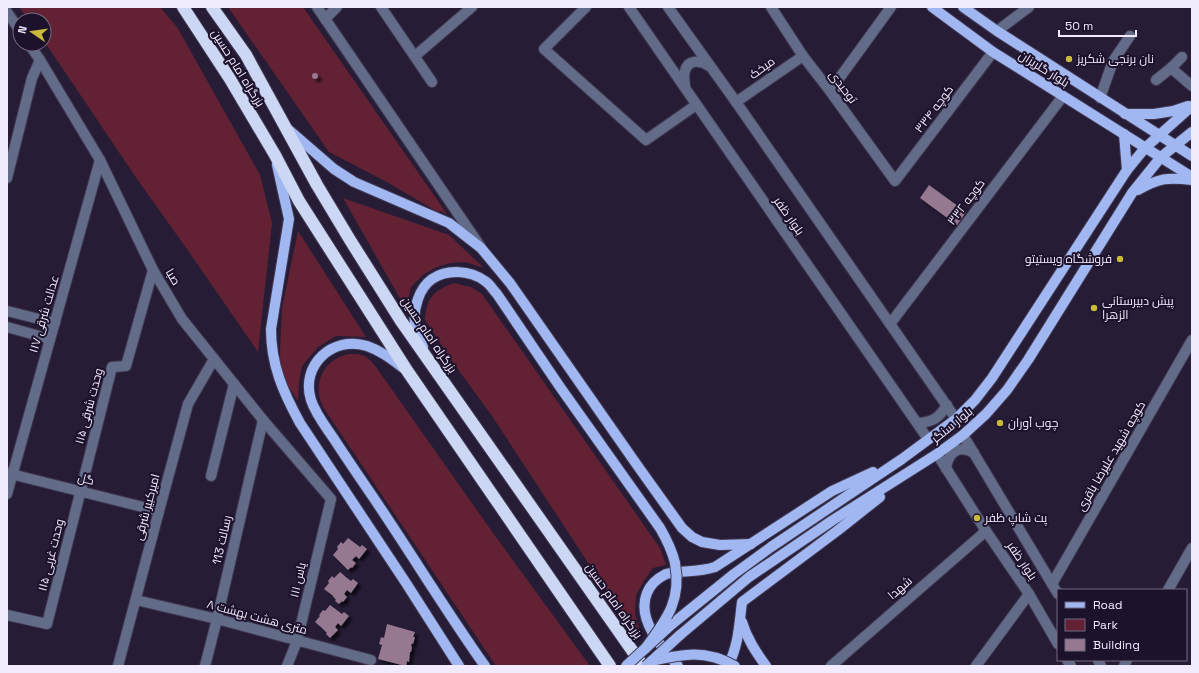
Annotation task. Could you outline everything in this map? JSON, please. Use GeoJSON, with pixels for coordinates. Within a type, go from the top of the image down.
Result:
{"type":"FeatureCollection","features":[{"type":"Feature","properties":{"kind":"highway","name":"بزرگراه امام حسین"},"geometry":{"type":"LineString","coordinates":[[183,7],[230,79],[275,155],[299,201],[408,372],[610,666]]}},
{"type":"Feature","properties":{"kind":"highway","name":"بزرگراه امام حسین"},"geometry":{"type":"LineString","coordinates":[[212,7],[246,55],[317,185],[401,321],[647,664]]}},
{"type":"Feature","properties":{"kind":"main road","name":"بلوار گلریزان"},"geometry":{"type":"LineString","coordinates":[[932,7],[993,52],[1192,178]]}},
{"type":"Feature","properties":{"kind":"main road","name":"بلوار گلریزان"},"geometry":{"type":"LineString","coordinates":[[963,7],[996,31],[1192,156]]}},
{"type":"Feature","properties":{"kind":"main road"},"geometry":{"type":"LineString","coordinates":[[1124,114],[1154,114],[1192,106]]}},
{"type":"Feature","properties":{"kind":"main road","name":"بلوار سنگر"},"geometry":{"type":"LineString","coordinates":[[645,649],[672,624],[734,574],[771,547],[902,459],[956,419],[975,400],[992,378],[1127,170],[1144,148],[1192,106]]}},
{"type":"Feature","properties":{"kind":"main road"},"geometry":{"type":"LineString","coordinates":[[284,126],[340,174],[354,182],[449,223],[481,248],[515,290],[632,459],[682,528],[692,537],[702,542],[720,545],[750,544]]}},
{"type":"Feature","properties":{"kind":"main road","name":"بلوار سنگر"},"geometry":{"type":"LineString","coordinates":[[647,664],[749,577],[833,520],[937,454],[963,435],[986,414],[1007,390],[1028,360],[1132,193],[1161,158],[1192,132]]}},
{"type":"Feature","properties":{"kind":"main road"},"geometry":{"type":"LineString","coordinates":[[1124,134],[1127,170]]}},
{"type":"Feature","properties":{"kind":"main road"},"geometry":{"type":"LineString","coordinates":[[275,155],[289,219],[271,329],[272,351],[280,383],[300,423],[459,666]]}},
{"type":"Feature","properties":{"kind":"main road"},"geometry":{"type":"LineString","coordinates":[[1132,193],[1149,183],[1161,179],[1192,178]]}},
{"type":"Feature","properties":{"kind":"main road"},"geometry":{"type":"LineString","coordinates":[[426,357],[415,325],[415,311],[418,300],[424,288],[431,280],[452,272],[473,274],[485,281],[497,294],[560,387],[660,528],[673,554],[677,573],[674,603],[645,649],[626,666]]}},
{"type":"Feature","properties":{"kind":"main road"},"geometry":{"type":"LineString","coordinates":[[408,372],[385,355],[367,346],[350,344],[335,347],[327,351],[320,358],[314,368],[310,379],[309,389],[311,399],[319,416],[485,666]]}},
{"type":"Feature","properties":{"kind":"main road"},"geometry":{"type":"LineString","coordinates":[[678,666],[660,643],[648,624],[643,609],[644,600],[649,587],[667,574],[708,570],[715,567],[832,492],[902,459]]}},
{"type":"Feature","properties":{"kind":"main road"},"geometry":{"type":"LineString","coordinates":[[728,666],[737,643],[742,602],[843,526],[911,471]]}},
{"type":"Feature","properties":{"kind":"main road"},"geometry":{"type":"LineString","coordinates":[[740,615],[747,637],[766,666]]}},
{"type":"Feature","properties":{"kind":"main road"},"geometry":{"type":"LineString","coordinates":[[647,664],[689,654],[716,657],[734,666]]}},
{"type":"Feature","properties":{"kind":"street"},"geometry":{"type":"LineString","coordinates":[[318,7],[486,254]]}},
{"type":"Feature","properties":{"kind":"street"},"geometry":{"type":"LineString","coordinates":[[325,19],[337,7]]}},
{"type":"Feature","properties":{"kind":"street"},"geometry":{"type":"LineString","coordinates":[[381,7],[432,82]]}},
{"type":"Feature","properties":{"kind":"street"},"geometry":{"type":"LineString","coordinates":[[415,56],[472,7]]}},
{"type":"Feature","properties":{"kind":"street"},"geometry":{"type":"LineString","coordinates":[[586,7],[544,48],[646,140],[696,105]]}},
{"type":"Feature","properties":{"kind":"street","name":"بلوار ظفر"},"geometry":{"type":"LineString","coordinates":[[629,7],[928,439]]}},
{"type":"Feature","properties":{"kind":"street","name":"بلوار ظفر"},"geometry":{"type":"LineString","coordinates":[[668,7],[736,102],[956,419]]}},
{"type":"Feature","properties":{"kind":"street","name":"توحیدی"},"geometry":{"type":"LineString","coordinates":[[771,7],[803,56],[895,181]]}},
{"type":"Feature","properties":{"kind":"street"},"geometry":{"type":"LineString","coordinates":[[830,91],[891,7]]}},
{"type":"Feature","properties":{"kind":"street"},"geometry":{"type":"LineString","coordinates":[[996,31],[1029,7]]}},
{"type":"Feature","properties":{"kind":"street"},"geometry":{"type":"LineString","coordinates":[[1100,98],[1113,61],[1130,36]]}},
{"type":"Feature","properties":{"kind":"street","name":"صبا"},"geometry":{"type":"LineString","coordinates":[[34,52],[100,160],[153,270],[182,319],[263,420],[331,499]]}},
{"type":"Feature","properties":{"kind":"street","name":"کوچه ۳۳۴"},"geometry":{"type":"LineString","coordinates":[[895,181],[993,52]]}},
{"type":"Feature","properties":{"kind":"street","name":"میخک"},"geometry":{"type":"LineString","coordinates":[[736,102],[803,56]]}},
{"type":"Feature","properties":{"kind":"street"},"geometry":{"type":"LineString","coordinates":[[1156,80],[1182,57]]}},
{"type":"Feature","properties":{"kind":"street"},"geometry":{"type":"LineString","coordinates":[[7,178],[32,78],[40,60]]}},
{"type":"Feature","properties":{"kind":"street"},"geometry":{"type":"LineString","coordinates":[[685,87],[684,73],[690,64],[700,62],[706,64],[712,69]]}},
{"type":"Feature","properties":{"kind":"street"},"geometry":{"type":"LineString","coordinates":[[1171,68],[1192,86]]}},
{"type":"Feature","properties":{"kind":"street","name":"کوچه ۳۳۲"},"geometry":{"type":"LineString","coordinates":[[890,324],[1063,96]]}},
{"type":"Feature","properties":{"kind":"street","name":"۱۱۷ عدالت شرقی"},"geometry":{"type":"LineString","coordinates":[[7,494],[10,474],[55,323],[100,160]]}},
{"type":"Feature","properties":{"kind":"street","name":"۱۱۵ وحدت شرقی"},"geometry":{"type":"LineString","coordinates":[[80,491],[112,367],[126,366],[153,270]]}},
{"type":"Feature","properties":{"kind":"street"},"geometry":{"type":"LineString","coordinates":[[7,311],[55,323]]}},
{"type":"Feature","properties":{"kind":"street"},"geometry":{"type":"LineString","coordinates":[[7,327],[50,339]]}},
{"type":"Feature","properties":{"kind":"street","name":"کوچه شهید علیرضا باقری"},"geometry":{"type":"LineString","coordinates":[[1052,584],[1192,340]]}},
{"type":"Feature","properties":{"kind":"street","name":"امیرکبیر شرقی"},"geometry":{"type":"LineString","coordinates":[[118,666],[188,404],[214,359]]}},
{"type":"Feature","properties":{"kind":"street"},"geometry":{"type":"LineString","coordinates":[[211,476],[234,384]]}},
{"type":"Feature","properties":{"kind":"street"},"geometry":{"type":"LineString","coordinates":[[918,423],[935,419],[942,413],[947,405]]}},
{"type":"Feature","properties":{"kind":"street","name":"رسالت 113"},"geometry":{"type":"LineString","coordinates":[[205,666],[263,420]]}},
{"type":"Feature","properties":{"kind":"street","name":"بلوار ظفر"},"geometry":{"type":"LineString","coordinates":[[963,435],[1057,592]]}},
{"type":"Feature","properties":{"kind":"street"},"geometry":{"type":"LineString","coordinates":[[946,469],[949,457],[958,450],[968,450],[974,453]]}},
{"type":"Feature","properties":{"kind":"street","name":"بلوار ظفر"},"geometry":{"type":"LineString","coordinates":[[937,454],[986,531],[1029,594],[1057,642]]}},
{"type":"Feature","properties":{"kind":"street","name":"گل"},"geometry":{"type":"LineString","coordinates":[[10,474],[159,511]]}},
{"type":"Feature","properties":{"kind":"street","name":"۱۱۵ وحدت غربی"},"geometry":{"type":"LineString","coordinates":[[7,615],[47,624],[80,491]]}},
{"type":"Feature","properties":{"kind":"street","name":"یاس ۱۱۱"},"geometry":{"type":"LineString","coordinates":[[288,666],[297,640],[331,499]]}},
{"type":"Feature","properties":{"kind":"street","name":"شهدا"},"geometry":{"type":"LineString","coordinates":[[831,666],[986,531]]}},
{"type":"Feature","properties":{"kind":"street"},"geometry":{"type":"LineString","coordinates":[[1169,589],[1192,548]]}},
{"type":"Feature","properties":{"kind":"street"},"geometry":{"type":"LineString","coordinates":[[976,666],[1029,594]]}},
{"type":"Feature","properties":{"kind":"street","name":"۸ متری هشت بهشت"},"geometry":{"type":"LineString","coordinates":[[136,600],[297,640],[356,662],[372,660]]}},
{"type":"Feature","properties":{"kind":"green space"},"geometry":{"type":"Polygon","coordinates":[[[19,7],[160,7],[177,27],[260,175],[272,223],[258,352],[137,179],[51,52],[52,12],[23,12],[19,7]]]}},
{"type":"Feature","properties":{"kind":"green space"},"geometry":{"type":"Polygon","coordinates":[[[228,7],[303,7],[447,214],[440,211],[438,212],[385,181],[329,152],[228,7]]]}},
{"type":"Feature","properties":{"kind":"green space"},"geometry":{"type":"Polygon","coordinates":[[[343,198],[449,235],[484,268],[465,262],[450,263],[437,267],[424,274],[411,287],[406,309],[343,198]]]}},
{"type":"Feature","properties":{"kind":"green space"},"geometry":{"type":"Polygon","coordinates":[[[298,231],[366,337],[336,336],[318,347],[302,366],[298,401],[281,376],[280,351],[282,308],[298,231]]]}},
{"type":"Feature","properties":{"kind":"green space"},"geometry":{"type":"Polygon","coordinates":[[[454,283],[471,287],[482,294],[660,548],[666,565],[653,568],[636,595],[635,614],[640,632],[636,636],[492,416],[457,368],[425,320],[427,306],[432,296],[441,289],[454,283]]]}},
{"type":"Feature","properties":{"kind":"green space"},"geometry":{"type":"Polygon","coordinates":[[[349,354],[364,356],[376,367],[493,533],[590,666],[496,666],[323,407],[319,397],[319,387],[322,374],[330,363],[349,354]]]}},
{"type":"Feature","properties":{"kind":"building"},"geometry":{"type":"Polygon","coordinates":[[[315,73],[318,76],[315,79],[312,76],[315,73]]]}},
{"type":"Feature","properties":{"kind":"building"},"geometry":{"type":"Polygon","coordinates":[[[929,185],[966,212],[957,225],[920,198],[929,185]]]}},
{"type":"Feature","properties":{"kind":"building"},"geometry":{"type":"Polygon","coordinates":[[[348,538],[360,547],[362,545],[367,549],[359,559],[356,556],[352,560],[356,563],[348,570],[333,555],[341,542],[343,544],[348,538]]]}},
{"type":"Feature","properties":{"kind":"building"},"geometry":{"type":"Polygon","coordinates":[[[340,572],[351,581],[353,579],[358,583],[351,593],[347,590],[344,594],[347,597],[339,604],[335,601],[336,600],[332,595],[324,589],[332,576],[334,578],[340,572]]]}},
{"type":"Feature","properties":{"kind":"building"},"geometry":{"type":"Polygon","coordinates":[[[330,605],[342,614],[344,612],[349,616],[341,626],[338,623],[335,627],[338,630],[330,638],[326,634],[327,633],[315,622],[323,610],[325,611],[330,605]]]}},
{"type":"Feature","properties":{"kind":"building"},"geometry":{"type":"Polygon","coordinates":[[[387,624],[415,632],[409,662],[407,661],[406,666],[378,659],[382,645],[379,644],[381,637],[384,638],[387,624]]]}},
{"type":"Feature","properties":{"kind":"place","name":"نان برنجی شکریز"},"geometry":{"type":"Point","coordinates":[1069,59]}},
{"type":"Feature","properties":{"kind":"place","name":"فروشگاه ویستیتو"},"geometry":{"type":"Point","coordinates":[1120,259]}},
{"type":"Feature","properties":{"kind":"place","name":"پیش دبیرستانی الزهرا"},"geometry":{"type":"Point","coordinates":[1094,308]}},
{"type":"Feature","properties":{"kind":"place","name":"چوب آوران"},"geometry":{"type":"Point","coordinates":[1000,423]}},
{"type":"Feature","properties":{"kind":"place","name":"پت شاپ ظفر"},"geometry":{"type":"Point","coordinates":[977,518]}}]}
